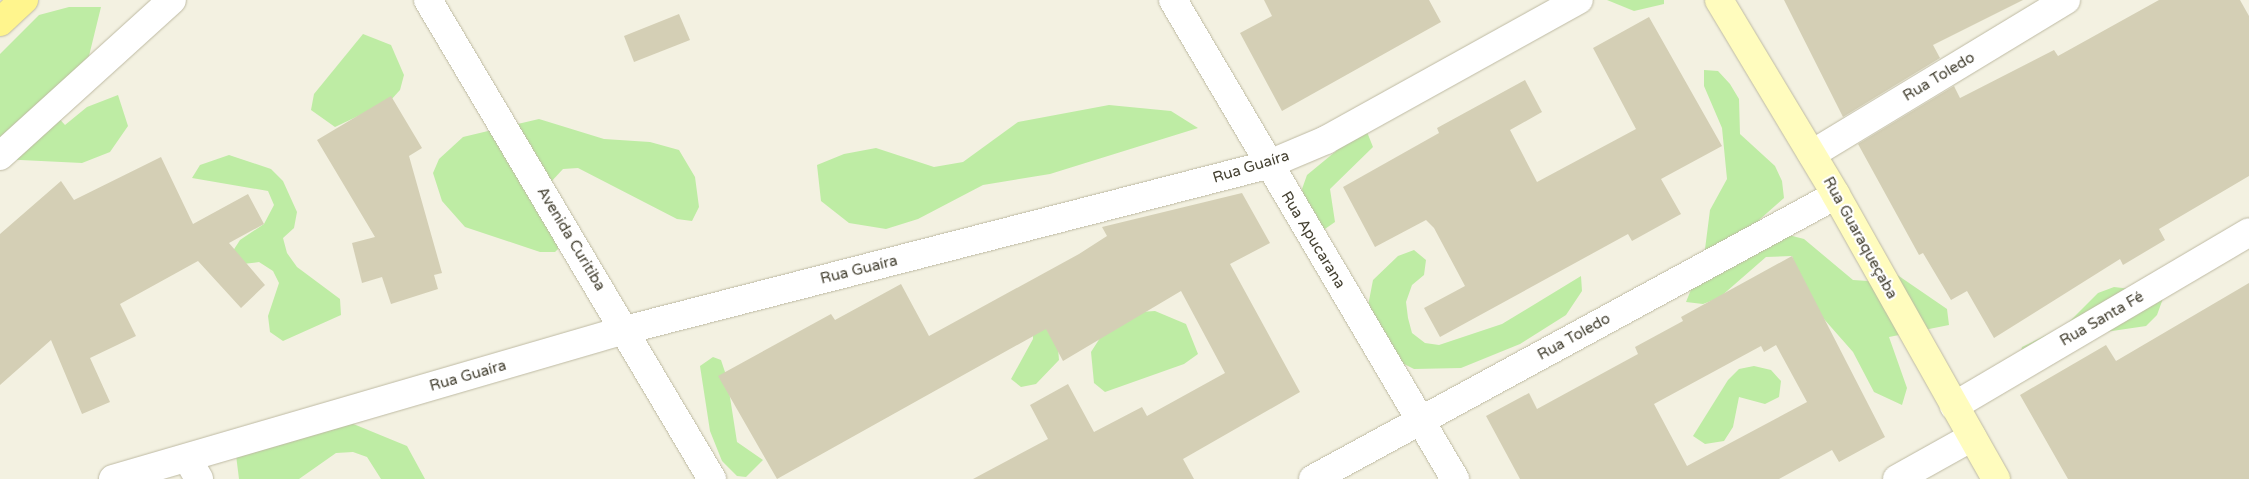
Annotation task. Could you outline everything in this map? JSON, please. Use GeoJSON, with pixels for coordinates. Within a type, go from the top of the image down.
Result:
{"type":"FeatureCollection","features":[{"type":"Feature","properties":{"kind":"main road"},"geometry":{"type":"LineString","coordinates":[[0,22],[24,0]]}},
{"type":"Feature","properties":{"kind":"main road","name":"Rua Guaraqueçaba"},"geometry":{"type":"LineString","coordinates":[[1719,0],[1836,195],[1996,479]]}},
{"type":"Feature","properties":{"kind":"street"},"geometry":{"type":"LineString","coordinates":[[0,156],[172,0]]}},
{"type":"Feature","properties":{"kind":"street","name":"Avenida Curitiba"},"geometry":{"type":"LineString","coordinates":[[428,0],[712,479]]}},
{"type":"Feature","properties":{"kind":"street","name":"Rua Apucarana"},"geometry":{"type":"LineString","coordinates":[[1173,0],[1268,165],[1455,479]]}},
{"type":"Feature","properties":{"kind":"street","name":"Rua Guaíra"},"geometry":{"type":"LineString","coordinates":[[113,479],[193,468],[625,330],[1268,165],[1326,140],[1579,0]]}},
{"type":"Feature","properties":{"kind":"street","name":"Rua Toledo"},"geometry":{"type":"LineString","coordinates":[[1812,154],[2066,0]]}},
{"type":"Feature","properties":{"kind":"street","name":"Rua Toledo"},"geometry":{"type":"LineString","coordinates":[[1313,479],[1836,195]]}},
{"type":"Feature","properties":{"kind":"street","name":"Rua Santa Fé"},"geometry":{"type":"LineString","coordinates":[[1954,406],[2249,232]]}},
{"type":"Feature","properties":{"kind":"street"},"geometry":{"type":"LineString","coordinates":[[1897,479],[1972,437]]}},
{"type":"Feature","properties":{"kind":"green space"},"geometry":{"type":"Polygon","coordinates":[[[1607,0],[1664,0],[1664,4],[1634,11],[1607,0]]]}},
{"type":"Feature","properties":{"kind":"green space"},"geometry":{"type":"Polygon","coordinates":[[[69,7],[101,7],[88,60],[43,101],[65,125],[87,107],[118,95],[128,126],[110,152],[82,163],[0,159],[0,54],[39,15],[69,7]]]}},
{"type":"Feature","properties":{"kind":"green space"},"geometry":{"type":"Polygon","coordinates":[[[363,34],[391,45],[404,75],[400,90],[390,101],[335,127],[311,110],[314,94],[363,34]]]}},
{"type":"Feature","properties":{"kind":"green space"},"geometry":{"type":"Polygon","coordinates":[[[1704,70],[1718,71],[1730,84],[1739,99],[1740,134],[1775,166],[1782,181],[1784,198],[1759,220],[1773,231],[1804,239],[1853,280],[1868,281],[1879,270],[1893,272],[1947,309],[1949,325],[1889,337],[1907,388],[1902,405],[1874,392],[1853,352],[1809,302],[1792,256],[1766,257],[1719,298],[1703,304],[1686,302],[1704,257],[1710,210],[1727,179],[1722,128],[1704,86],[1704,70]]]}},
{"type":"Feature","properties":{"kind":"green space"},"geometry":{"type":"Polygon","coordinates":[[[1109,105],[1171,111],[1198,128],[1050,174],[983,185],[918,219],[886,229],[849,223],[821,201],[817,165],[844,154],[876,148],[934,167],[963,162],[1018,122],[1109,105]]]}},
{"type":"Feature","properties":{"kind":"green space"},"geometry":{"type":"Polygon","coordinates":[[[539,119],[604,139],[650,142],[679,150],[695,177],[699,207],[692,221],[677,219],[578,168],[563,169],[550,183],[567,240],[555,252],[540,252],[465,227],[442,201],[433,173],[439,159],[463,137],[539,119]]]}},
{"type":"Feature","properties":{"kind":"green space"},"geometry":{"type":"Polygon","coordinates":[[[1367,132],[1373,147],[1330,189],[1335,222],[1322,231],[1305,203],[1302,189],[1307,175],[1347,142],[1367,132]]]}},
{"type":"Feature","properties":{"kind":"green space"},"geometry":{"type":"Polygon","coordinates":[[[229,155],[271,169],[283,181],[297,212],[294,228],[283,238],[287,253],[297,267],[340,299],[341,315],[283,341],[270,332],[268,316],[279,283],[273,271],[259,262],[243,264],[229,257],[240,240],[264,224],[274,205],[268,191],[192,178],[200,165],[229,155]]]}},
{"type":"Feature","properties":{"kind":"green space"},"geometry":{"type":"Polygon","coordinates":[[[1414,250],[1426,260],[1424,275],[1412,285],[1406,302],[1412,333],[1425,343],[1439,345],[1502,324],[1581,276],[1582,291],[1566,315],[1520,344],[1461,368],[1414,369],[1400,362],[1367,311],[1373,280],[1398,256],[1414,250]]]}},
{"type":"Feature","properties":{"kind":"green space"},"geometry":{"type":"Polygon","coordinates":[[[2114,287],[2165,293],[2157,315],[2146,326],[2085,335],[2018,363],[2022,347],[2065,326],[2098,293],[2114,287]]]}},
{"type":"Feature","properties":{"kind":"green space"},"geometry":{"type":"Polygon","coordinates":[[[1033,303],[1058,348],[1059,360],[1036,384],[1021,387],[1011,379],[1033,339],[1033,303]]]}},
{"type":"Feature","properties":{"kind":"green space"},"geometry":{"type":"Polygon","coordinates":[[[1155,311],[1186,324],[1198,354],[1184,364],[1105,392],[1094,383],[1091,352],[1100,338],[1140,312],[1155,311]]]}},
{"type":"Feature","properties":{"kind":"green space"},"geometry":{"type":"Polygon","coordinates":[[[713,357],[721,360],[727,378],[737,442],[763,460],[746,477],[737,476],[722,461],[710,431],[700,366],[713,357]]]}},
{"type":"Feature","properties":{"kind":"green space"},"geometry":{"type":"Polygon","coordinates":[[[1754,366],[1771,370],[1781,381],[1779,397],[1765,404],[1739,397],[1733,427],[1724,441],[1705,444],[1693,436],[1728,380],[1739,369],[1754,366]]]}},
{"type":"Feature","properties":{"kind":"green space"},"geometry":{"type":"Polygon","coordinates":[[[351,423],[407,446],[425,479],[381,479],[367,457],[353,452],[336,453],[299,479],[239,479],[236,455],[351,423]]]}},
{"type":"Feature","properties":{"kind":"building"},"geometry":{"type":"Polygon","coordinates":[[[1264,0],[1429,0],[1441,22],[1282,111],[1240,33],[1272,16],[1264,0]]]}},
{"type":"Feature","properties":{"kind":"building"},"geometry":{"type":"Polygon","coordinates":[[[1784,0],[2023,0],[1933,45],[1940,58],[1843,117],[1784,0]]]}},
{"type":"Feature","properties":{"kind":"building"},"geometry":{"type":"Polygon","coordinates":[[[2159,0],[2240,0],[2249,16],[2249,176],[2159,229],[2165,240],[2123,265],[2120,259],[1994,338],[1967,291],[1951,300],[1923,253],[1919,255],[1858,144],[1954,86],[1960,98],[2054,50],[2058,56],[2159,0]]]}},
{"type":"Feature","properties":{"kind":"building"},"geometry":{"type":"Polygon","coordinates":[[[679,14],[690,40],[634,62],[624,36],[679,14]]]}},
{"type":"Feature","properties":{"kind":"building"},"geometry":{"type":"Polygon","coordinates":[[[1649,17],[1722,146],[1661,179],[1681,214],[1632,241],[1628,234],[1440,337],[1424,308],[1465,286],[1434,228],[1426,220],[1375,247],[1343,187],[1439,133],[1437,128],[1525,80],[1542,112],[1510,130],[1537,182],[1636,129],[1593,48],[1649,17]]]}},
{"type":"Feature","properties":{"kind":"building"},"geometry":{"type":"Polygon","coordinates":[[[391,96],[422,148],[409,156],[442,273],[434,275],[438,289],[391,304],[382,277],[362,283],[352,243],[375,237],[317,140],[391,96]]]}},
{"type":"Feature","properties":{"kind":"building"},"geometry":{"type":"Polygon","coordinates":[[[161,157],[193,224],[248,194],[264,224],[229,243],[265,285],[241,308],[198,261],[120,304],[136,336],[90,358],[110,402],[82,414],[51,340],[0,385],[0,234],[61,181],[74,200],[161,157]]]}},
{"type":"Feature","properties":{"kind":"building"},"geometry":{"type":"Polygon","coordinates":[[[1242,193],[1270,243],[1230,264],[1300,392],[1183,459],[1194,479],[973,479],[1048,439],[1030,405],[1068,384],[1094,432],[1142,407],[1147,416],[1225,373],[1181,291],[1063,361],[1046,329],[777,479],[718,376],[831,314],[835,320],[901,284],[929,336],[1079,254],[1107,236],[1102,227],[1242,193]]]}},
{"type":"Feature","properties":{"kind":"building"},"geometry":{"type":"Polygon","coordinates":[[[1792,256],[1885,437],[1839,462],[1832,450],[1779,479],[1520,479],[1486,416],[1529,393],[1537,409],[1638,354],[1635,347],[1683,321],[1681,317],[1792,256]],[[1776,345],[1764,352],[1761,346],[1654,404],[1687,466],[1807,402],[1776,345]]]}},
{"type":"Feature","properties":{"kind":"building"},"geometry":{"type":"Polygon","coordinates":[[[2249,283],[2249,479],[2068,479],[2020,395],[2106,345],[2116,361],[2249,283]]]}}]}
